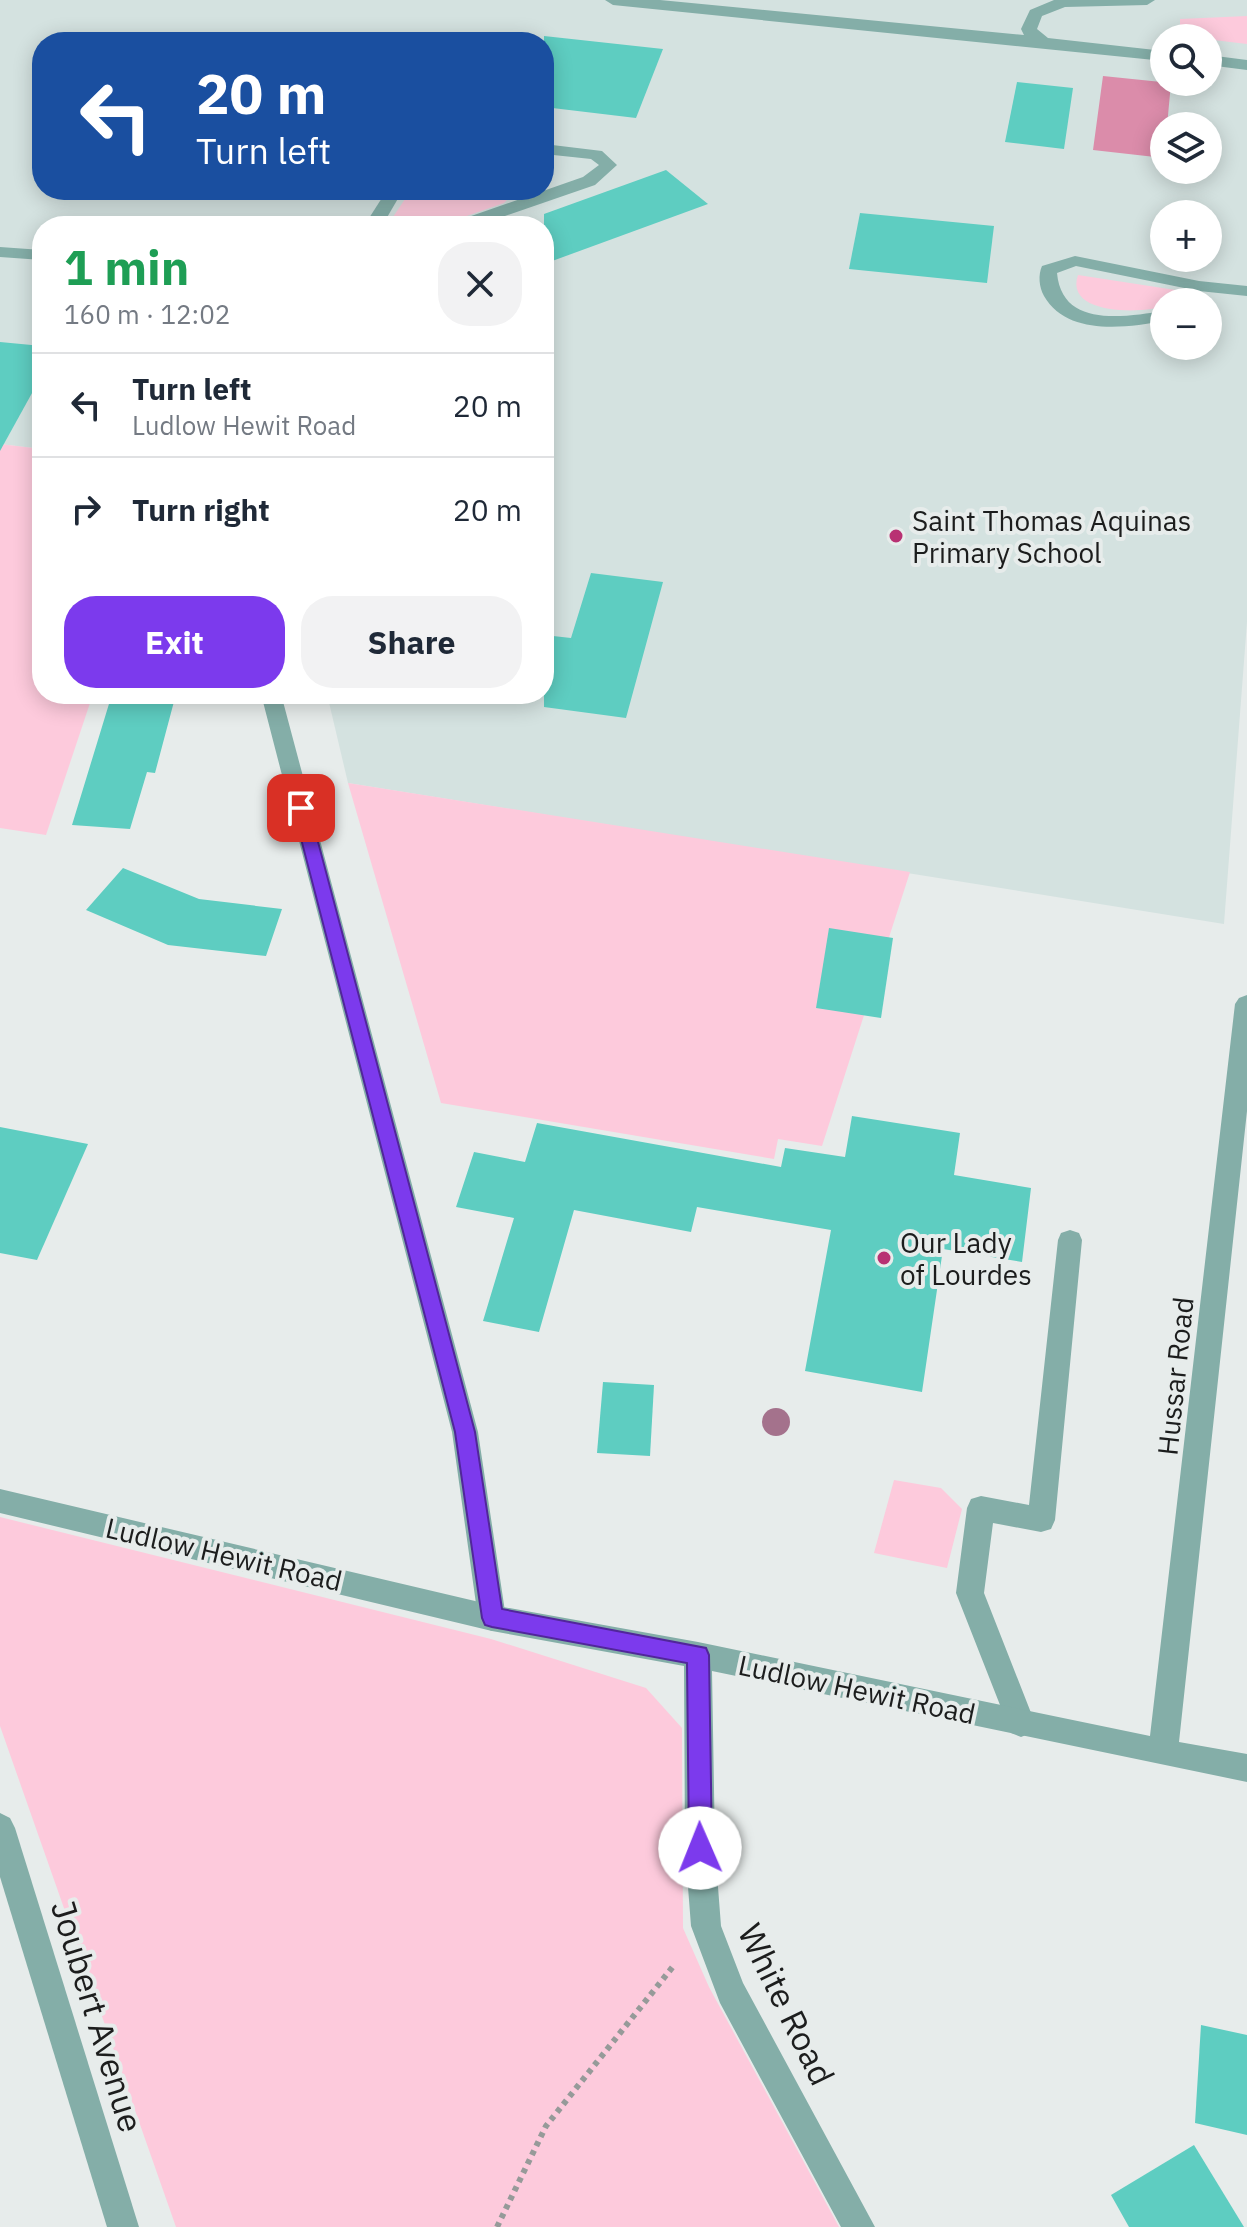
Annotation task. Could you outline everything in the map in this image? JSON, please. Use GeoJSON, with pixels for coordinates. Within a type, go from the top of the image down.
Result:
{"type":"FeatureCollection","features":[{"type":"Feature","properties":{"kind":"street"},"geometry":{"type":"LineString","coordinates":[[613,0],[1150,54]]}},
{"type":"Feature","properties":{"kind":"street"},"geometry":{"type":"LineString","coordinates":[[1044,42],[1032,35],[1029,29],[1035,13],[1042,8],[1063,2],[1147,0]]}},
{"type":"Feature","properties":{"kind":"street"},"geometry":{"type":"LineString","coordinates":[[1222,62],[1247,65]]}},
{"type":"Feature","properties":{"kind":"street"},"geometry":{"type":"LineString","coordinates":[[554,150],[596,155],[609,165],[589,181],[554,193]]}},
{"type":"Feature","properties":{"kind":"street"},"geometry":{"type":"LineString","coordinates":[[489,216],[535,200]]}},
{"type":"Feature","properties":{"kind":"street"},"geometry":{"type":"LineString","coordinates":[[0,252],[32,254]]}},
{"type":"Feature","properties":{"kind":"street"},"geometry":{"type":"LineString","coordinates":[[1150,317],[1110,321],[1082,318],[1057,306],[1046,287],[1048,270],[1075,261],[1199,286],[1247,291]]}},
{"type":"Feature","properties":{"kind":"street"},"geometry":{"type":"LineString","coordinates":[[274,704],[465,1432],[492,1618]]}},
{"type":"Feature","properties":{"kind":"street","name":"Hussar Road"},"geometry":{"type":"LineString","coordinates":[[1163,1753],[1247,1004]]}},
{"type":"Feature","properties":{"kind":"street"},"geometry":{"type":"LineString","coordinates":[[1021,1723],[970,1593],[981,1508],[1041,1520],[1070,1240]]}},
{"type":"Feature","properties":{"kind":"street","name":"Ludlow Hewit Road"},"geometry":{"type":"LineString","coordinates":[[0,1501],[492,1618],[698,1655],[1247,1768]]}},
{"type":"Feature","properties":{"kind":"street","name":"White Road"},"geometry":{"type":"LineString","coordinates":[[698,1655],[700,1848],[706,1926],[731,1992],[859,2227]]}},
{"type":"Feature","properties":{"kind":"street","name":"Joubert Avenue"},"geometry":{"type":"LineString","coordinates":[[0,1828],[123,2227]]}},
{"type":"Feature","properties":{"kind":"path"},"geometry":{"type":"LineString","coordinates":[[497,2227],[546,2126],[706,1926]]}},
{"type":"Feature","properties":{"kind":"shaded area","name":"Saint Thomas Aquinas Primary School"},"geometry":{"type":"Polygon","coordinates":[[[0,0],[1247,0],[1247,622],[1224,924],[348,783],[329,704],[554,704],[554,216],[32,216],[32,448],[0,444],[0,0]]]}},
{"type":"Feature","properties":{"kind":"shaded area"},"geometry":{"type":"Polygon","coordinates":[[[1247,16],[1247,44],[1222,41],[1222,24],[1180,24],[1180,19],[1247,16]]]}},
{"type":"Feature","properties":{"kind":"shaded area"},"geometry":{"type":"Polygon","coordinates":[[[1103,76],[1150,81],[1150,96],[1170,96],[1168,112],[1150,112],[1150,156],[1093,150],[1103,76]]]}},
{"type":"Feature","properties":{"kind":"shaded area"},"geometry":{"type":"Polygon","coordinates":[[[404,200],[507,200],[467,216],[394,216],[404,200]]]}},
{"type":"Feature","properties":{"kind":"shaded area"},"geometry":{"type":"Polygon","coordinates":[[[1078,275],[1162,288],[1150,288],[1150,309],[1123,310],[1093,304],[1082,298],[1077,288],[1078,275]]]}},
{"type":"Feature","properties":{"kind":"shaded area"},"geometry":{"type":"Polygon","coordinates":[[[0,444],[32,448],[32,704],[90,704],[46,835],[0,828],[0,444]]]}},
{"type":"Feature","properties":{"kind":"shaded area"},"geometry":{"type":"Polygon","coordinates":[[[348,783],[910,872],[822,1146],[778,1139],[774,1159],[441,1103],[348,783]]]}},
{"type":"Feature","properties":{"kind":"shaded area"},"geometry":{"type":"Polygon","coordinates":[[[894,1480],[941,1488],[962,1509],[947,1568],[874,1553],[894,1480]]]}},
{"type":"Feature","properties":{"kind":"shaded area"},"geometry":{"type":"Polygon","coordinates":[[[0,1517],[491,1639],[646,1688],[682,1728],[683,1928],[709,1987],[839,2227],[176,2227],[0,1726],[0,1517]]]}},
{"type":"Feature","properties":{"kind":"building"},"geometry":{"type":"Polygon","coordinates":[[[554,37],[663,49],[636,118],[554,108],[554,37]]]}},
{"type":"Feature","properties":{"kind":"building"},"geometry":{"type":"Polygon","coordinates":[[[1017,82],[1073,88],[1064,149],[1005,142],[1017,82]]]}},
{"type":"Feature","properties":{"kind":"building"},"geometry":{"type":"Polygon","coordinates":[[[666,170],[708,204],[554,260],[554,216],[544,214],[666,170]]]}},
{"type":"Feature","properties":{"kind":"building"},"geometry":{"type":"Polygon","coordinates":[[[860,213],[994,226],[987,283],[849,269],[860,213]]]}},
{"type":"Feature","properties":{"kind":"building"},"geometry":{"type":"Polygon","coordinates":[[[0,342],[32,345],[32,393],[0,451],[0,342]]]}},
{"type":"Feature","properties":{"kind":"building"},"geometry":{"type":"Polygon","coordinates":[[[591,573],[663,582],[626,718],[544,707],[544,704],[554,704],[554,636],[571,638],[591,573]]]}},
{"type":"Feature","properties":{"kind":"building"},"geometry":{"type":"Polygon","coordinates":[[[109,704],[173,704],[155,773],[147,772],[130,829],[72,825],[109,704]]]}},
{"type":"Feature","properties":{"kind":"building"},"geometry":{"type":"Polygon","coordinates":[[[123,868],[199,899],[282,909],[266,956],[168,945],[86,910],[123,868]]]}},
{"type":"Feature","properties":{"kind":"building"},"geometry":{"type":"Polygon","coordinates":[[[829,928],[893,938],[881,1018],[816,1008],[829,928]]]}},
{"type":"Feature","properties":{"kind":"building"},"geometry":{"type":"Polygon","coordinates":[[[852,1116],[960,1133],[954,1175],[1031,1188],[1022,1262],[943,1249],[922,1392],[805,1371],[831,1230],[697,1207],[691,1232],[574,1210],[539,1332],[483,1321],[514,1218],[456,1207],[474,1152],[525,1162],[537,1123],[781,1167],[785,1148],[845,1157],[852,1116]]]}},
{"type":"Feature","properties":{"kind":"building"},"geometry":{"type":"Polygon","coordinates":[[[0,1127],[88,1144],[37,1260],[0,1253],[0,1127]]]}},
{"type":"Feature","properties":{"kind":"building"},"geometry":{"type":"Polygon","coordinates":[[[603,1382],[654,1385],[650,1456],[597,1453],[603,1382]]]}},
{"type":"Feature","properties":{"kind":"building"},"geometry":{"type":"Polygon","coordinates":[[[1201,2025],[1247,2035],[1247,2135],[1195,2123],[1201,2025]]]}},
{"type":"Feature","properties":{"kind":"building"},"geometry":{"type":"Polygon","coordinates":[[[1194,2145],[1244,2227],[1129,2227],[1111,2195],[1194,2145]]]}},
{"type":"Feature","properties":{"kind":"place","name":"Saint Thomas Aquinas Primary School"},"geometry":{"type":"Point","coordinates":[896,536]}},
{"type":"Feature","properties":{"kind":"place","name":"Our Lady of Lourdes"},"geometry":{"type":"Point","coordinates":[884,1258]}},
{"type":"Feature","properties":{"kind":"route"},"geometry":{"type":"LineString","coordinates":[[301,808],[465,1432],[492,1618],[698,1655],[700,1848]]}}]}
